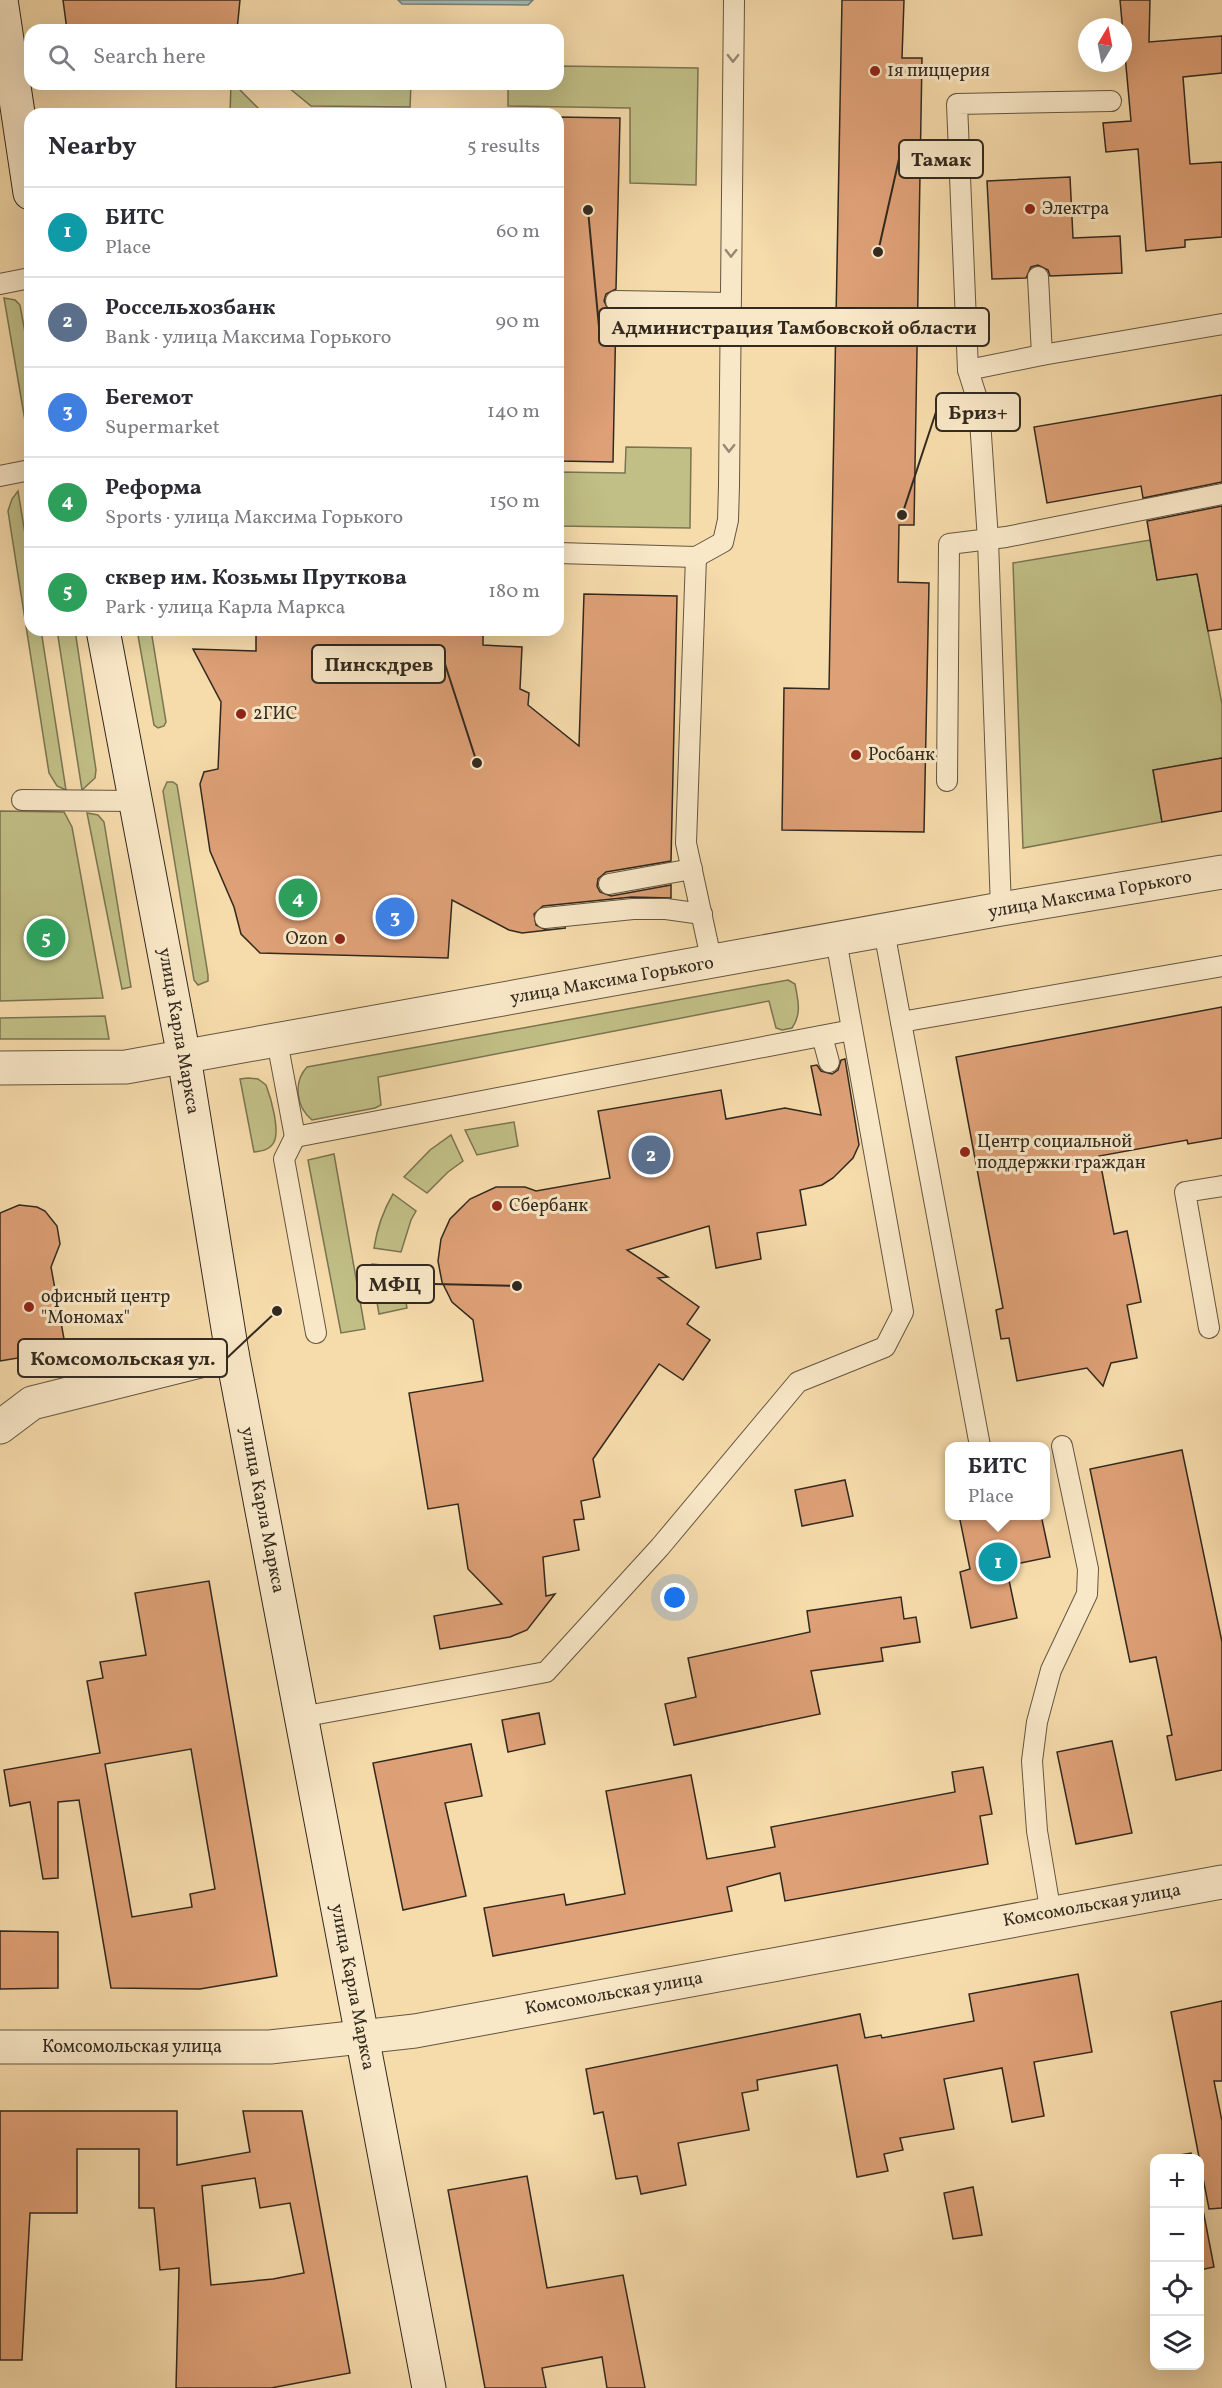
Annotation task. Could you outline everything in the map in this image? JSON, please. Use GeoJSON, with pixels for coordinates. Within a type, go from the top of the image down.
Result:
{"type":"FeatureCollection","features":[{"type":"Feature","properties":{"kind":"street"},"geometry":{"type":"LineString","coordinates":[[1,0],[24,149]]}},
{"type":"Feature","properties":{"kind":"street","name":"улица Карла Маркса"},"geometry":{"type":"LineString","coordinates":[[104,636],[184,1057],[232,1353],[429,2388]]}},
{"type":"Feature","properties":{"kind":"street","name":"улица Максима Горького"},"geometry":{"type":"LineString","coordinates":[[0,1068],[126,1066],[184,1057],[1001,909],[1222,872]]}},
{"type":"Feature","properties":{"kind":"street"},"geometry":{"type":"LineString","coordinates":[[0,1427],[32,1403],[232,1353]]}},
{"type":"Feature","properties":{"kind":"street","name":"Комсомольская улица"},"geometry":{"type":"LineString","coordinates":[[0,2048],[270,2047],[414,2031],[1222,1882]]}},
{"type":"Feature","properties":{"kind":"lane"},"geometry":{"type":"LineString","coordinates":[[564,553],[696,557],[723,542],[728,520],[729,486],[734,0]]}},
{"type":"Feature","properties":{"kind":"lane"},"geometry":{"type":"LineString","coordinates":[[1001,909],[988,540],[979,405],[968,370],[957,104],[1111,101]]}},
{"type":"Feature","properties":{"kind":"lane"},"geometry":{"type":"LineString","coordinates":[[1038,277],[1041,355]]}},
{"type":"Feature","properties":{"kind":"lane"},"geometry":{"type":"LineString","coordinates":[[0,284],[24,279]]}},
{"type":"Feature","properties":{"kind":"lane"},"geometry":{"type":"LineString","coordinates":[[616,301],[730,303]]}},
{"type":"Feature","properties":{"kind":"lane"},"geometry":{"type":"LineString","coordinates":[[968,370],[1222,324]]}},
{"type":"Feature","properties":{"kind":"lane"},"geometry":{"type":"LineString","coordinates":[[0,476],[24,471]]}},
{"type":"Feature","properties":{"kind":"lane"},"geometry":{"type":"LineString","coordinates":[[947,781],[949,544],[988,540],[1222,494]]}},
{"type":"Feature","properties":{"kind":"lane"},"geometry":{"type":"LineString","coordinates":[[696,557],[686,843],[712,963]]}},
{"type":"Feature","properties":{"kind":"lane"},"geometry":{"type":"LineString","coordinates":[[22,800],[135,801]]}},
{"type":"Feature","properties":{"kind":"lane"},"geometry":{"type":"LineString","coordinates":[[609,884],[692,869]]}},
{"type":"Feature","properties":{"kind":"lane"},"geometry":{"type":"LineString","coordinates":[[545,918],[633,909],[666,909],[702,914]]}},
{"type":"Feature","properties":{"kind":"lane"},"geometry":{"type":"LineString","coordinates":[[884,931],[979,1442]]}},
{"type":"Feature","properties":{"kind":"lane"},"geometry":{"type":"LineString","coordinates":[[301,1717],[546,1672],[660,1547],[798,1382],[885,1347],[903,1312],[836,940]]}},
{"type":"Feature","properties":{"kind":"lane"},"geometry":{"type":"LineString","coordinates":[[901,1022],[1222,966]]}},
{"type":"Feature","properties":{"kind":"lane"},"geometry":{"type":"LineString","coordinates":[[295,1137],[852,1030]]}},
{"type":"Feature","properties":{"kind":"lane"},"geometry":{"type":"LineString","coordinates":[[822,1036],[829,1062]]}},
{"type":"Feature","properties":{"kind":"lane"},"geometry":{"type":"LineString","coordinates":[[277,1041],[295,1137],[284,1159],[316,1333]]}},
{"type":"Feature","properties":{"kind":"lane"},"geometry":{"type":"LineString","coordinates":[[1209,1328],[1185,1192],[1222,1186]]}},
{"type":"Feature","properties":{"kind":"lane"},"geometry":{"type":"LineString","coordinates":[[1051,1914],[1037,1831],[1032,1761],[1037,1722],[1051,1670],[1087,1594],[1088,1569],[1062,1446]]}},
{"type":"Feature","properties":{"kind":"shaded area"},"geometry":{"type":"Polygon","coordinates":[[[564,66],[698,68],[696,185],[630,183],[630,108],[508,106],[508,90],[564,90],[564,66]]]}},
{"type":"Feature","properties":{"kind":"shaded area"},"geometry":{"type":"Polygon","coordinates":[[[231,90],[240,90],[258,108],[230,108],[231,90]]]}},
{"type":"Feature","properties":{"kind":"shaded area"},"geometry":{"type":"Polygon","coordinates":[[[291,90],[411,90],[410,107],[311,106],[291,90]]]}},
{"type":"Feature","properties":{"kind":"shaded area"},"geometry":{"type":"Polygon","coordinates":[[[4,298],[15,300],[20,305],[24,327],[24,415],[4,298]]]}},
{"type":"Feature","properties":{"kind":"shaded area"},"geometry":{"type":"Polygon","coordinates":[[[626,447],[691,448],[690,528],[564,526],[564,472],[625,473],[626,447]]]}},
{"type":"Feature","properties":{"kind":"shaded area"},"geometry":{"type":"Polygon","coordinates":[[[18,491],[24,528],[24,613],[8,511],[18,491]]]}},
{"type":"Feature","properties":{"kind":"shaded area"},"geometry":{"type":"Polygon","coordinates":[[[1150,540],[1157,580],[1197,574],[1222,704],[1222,758],[1153,770],[1162,822],[1023,848],[1013,563],[1150,540]]]}},
{"type":"Feature","properties":{"kind":"shaded area"},"geometry":{"type":"Polygon","coordinates":[[[28,636],[42,636],[66,790],[57,786],[49,773],[28,636]]]}},
{"type":"Feature","properties":{"kind":"shaded area"},"geometry":{"type":"Polygon","coordinates":[[[58,636],[76,636],[96,770],[95,778],[82,790],[58,636]]]}},
{"type":"Feature","properties":{"kind":"shaded area"},"geometry":{"type":"Polygon","coordinates":[[[138,636],[152,636],[166,722],[164,726],[158,728],[154,725],[138,636]]]}},
{"type":"Feature","properties":{"kind":"shaded area"},"geometry":{"type":"Polygon","coordinates":[[[167,782],[177,785],[208,975],[208,981],[198,985],[194,980],[163,791],[167,782]]]}},
{"type":"Feature","properties":{"kind":"shaded area"},"geometry":{"type":"Polygon","coordinates":[[[0,811],[64,812],[72,827],[103,998],[0,1001],[0,811]]]}},
{"type":"Feature","properties":{"kind":"shaded area"},"geometry":{"type":"Polygon","coordinates":[[[87,813],[98,815],[104,822],[131,987],[122,989],[87,813]]]}},
{"type":"Feature","properties":{"kind":"shaded area"},"geometry":{"type":"Polygon","coordinates":[[[788,980],[795,984],[798,1001],[797,1017],[792,1028],[782,1030],[776,1028],[769,1001],[378,1077],[381,1105],[375,1108],[312,1120],[302,1108],[298,1094],[300,1080],[307,1067],[788,980]]]}},
{"type":"Feature","properties":{"kind":"shaded area"},"geometry":{"type":"Polygon","coordinates":[[[105,1016],[109,1039],[0,1039],[0,1018],[105,1016]]]}},
{"type":"Feature","properties":{"kind":"shaded area"},"geometry":{"type":"Polygon","coordinates":[[[240,1079],[258,1079],[266,1085],[276,1130],[276,1137],[270,1147],[254,1152],[240,1079]]]}},
{"type":"Feature","properties":{"kind":"shaded area"},"geometry":{"type":"Polygon","coordinates":[[[514,1122],[518,1146],[477,1155],[465,1130],[514,1122]]]}},
{"type":"Feature","properties":{"kind":"shaded area"},"geometry":{"type":"Polygon","coordinates":[[[451,1135],[463,1161],[427,1193],[404,1177],[430,1150],[451,1135]]]}},
{"type":"Feature","properties":{"kind":"shaded area"},"geometry":{"type":"Polygon","coordinates":[[[334,1154],[365,1329],[341,1333],[308,1160],[334,1154]]]}},
{"type":"Feature","properties":{"kind":"shaded area"},"geometry":{"type":"Polygon","coordinates":[[[393,1194],[416,1211],[401,1252],[374,1248],[381,1220],[393,1194]]]}},
{"type":"Feature","properties":{"kind":"shaded area"},"geometry":{"type":"Polygon","coordinates":[[[372,1264],[400,1267],[407,1308],[379,1314],[372,1264]]]}},
{"type":"Feature","properties":{"kind":"water"},"geometry":{"type":"Polygon","coordinates":[[[398,0],[533,0],[528,5],[402,4],[398,0]]]}},
{"type":"Feature","properties":{"kind":"building"},"geometry":{"type":"Polygon","coordinates":[[[63,0],[240,0],[238,24],[66,24],[63,0]]]}},
{"type":"Feature","properties":{"kind":"building"},"geometry":{"type":"Polygon","coordinates":[[[842,0],[904,0],[902,58],[922,58],[914,525],[899,525],[898,582],[929,583],[924,832],[782,830],[784,688],[829,689],[842,0]]]}},
{"type":"Feature","properties":{"kind":"building"},"geometry":{"type":"Polygon","coordinates":[[[1120,0],[1150,0],[1149,42],[1222,36],[1222,73],[1183,77],[1190,164],[1222,162],[1222,237],[1185,240],[1185,247],[1146,251],[1138,149],[1106,152],[1103,123],[1131,121],[1127,72],[1132,72],[1132,18],[1122,18],[1120,0]]]}},
{"type":"Feature","properties":{"kind":"building"},"geometry":{"type":"Polygon","coordinates":[[[564,117],[620,118],[616,289],[606,294],[604,301],[609,311],[616,313],[613,462],[564,461],[564,117]]]}},
{"type":"Feature","properties":{"kind":"building","name":"Электра"},"geometry":{"type":"Polygon","coordinates":[[[1070,177],[1073,238],[1120,236],[1122,273],[1050,276],[1048,270],[1038,265],[1031,267],[1026,278],[992,279],[987,181],[1070,177]]]}},
{"type":"Feature","properties":{"kind":"building"},"geometry":{"type":"Polygon","coordinates":[[[1222,395],[1222,482],[1143,498],[1141,486],[1047,503],[1034,427],[1222,395]]]}},
{"type":"Feature","properties":{"kind":"building"},"geometry":{"type":"Polygon","coordinates":[[[1222,506],[1222,629],[1208,631],[1197,574],[1157,580],[1147,521],[1222,506]]]}},
{"type":"Feature","properties":{"kind":"building"},"geometry":{"type":"Polygon","coordinates":[[[584,594],[677,596],[671,861],[606,872],[598,879],[597,886],[600,892],[611,896],[671,885],[671,898],[632,897],[543,906],[534,914],[536,925],[546,930],[566,928],[522,933],[509,930],[452,900],[448,958],[260,953],[241,934],[234,907],[210,851],[200,784],[204,772],[218,769],[221,702],[193,649],[256,651],[256,636],[483,636],[483,645],[522,647],[520,689],[529,693],[528,705],[579,746],[584,594]]]}},
{"type":"Feature","properties":{"kind":"building"},"geometry":{"type":"Polygon","coordinates":[[[1222,758],[1222,811],[1162,822],[1153,770],[1222,758]]]}},
{"type":"Feature","properties":{"kind":"building"},"geometry":{"type":"Polygon","coordinates":[[[1222,1007],[1222,1138],[1188,1144],[1187,1140],[1099,1156],[1114,1234],[1127,1231],[1141,1302],[1127,1305],[1137,1358],[1111,1363],[1103,1386],[1087,1368],[1017,1381],[1009,1338],[1001,1339],[996,1310],[1003,1308],[956,1057],[1222,1007]]]}},
{"type":"Feature","properties":{"kind":"building"},"geometry":{"type":"Polygon","coordinates":[[[845,1059],[859,1145],[853,1158],[833,1178],[822,1185],[800,1190],[806,1225],[757,1233],[761,1259],[716,1268],[709,1226],[627,1250],[668,1277],[658,1278],[699,1307],[687,1324],[710,1340],[683,1380],[659,1364],[593,1459],[600,1497],[581,1501],[584,1519],[574,1520],[579,1550],[543,1557],[546,1596],[555,1594],[527,1630],[510,1637],[440,1649],[434,1616],[502,1604],[468,1569],[458,1504],[428,1509],[409,1393],[483,1381],[473,1320],[452,1302],[442,1282],[438,1261],[441,1239],[450,1219],[470,1199],[496,1187],[525,1187],[536,1191],[610,1178],[598,1111],[721,1090],[726,1119],[785,1108],[821,1115],[811,1066],[817,1065],[821,1071],[832,1074],[838,1070],[841,1060],[845,1059]]]}},
{"type":"Feature","properties":{"kind":"building","name":"офисный центр \"Мономах\""},"geometry":{"type":"Polygon","coordinates":[[[19,1205],[37,1207],[45,1211],[57,1226],[60,1244],[51,1267],[66,1350],[0,1361],[0,1213],[19,1205]]]}},
{"type":"Feature","properties":{"kind":"building"},"geometry":{"type":"Polygon","coordinates":[[[1182,1450],[1222,1642],[1222,1770],[1176,1780],[1167,1736],[1172,1735],[1156,1657],[1130,1662],[1090,1469],[1182,1450]]]}},
{"type":"Feature","properties":{"kind":"building"},"geometry":{"type":"Polygon","coordinates":[[[845,1480],[853,1516],[802,1526],[795,1490],[845,1480]]]}},
{"type":"Feature","properties":{"kind":"building"},"geometry":{"type":"Polygon","coordinates":[[[960,1520],[1042,1520],[1050,1557],[1006,1566],[1017,1618],[971,1628],[960,1572],[970,1569],[960,1520]]]}},
{"type":"Feature","properties":{"kind":"building"},"geometry":{"type":"Polygon","coordinates":[[[209,1581],[277,1976],[200,1989],[111,1988],[79,1800],[58,1802],[58,1878],[43,1879],[30,1802],[10,1806],[4,1770],[100,1753],[87,1681],[103,1678],[100,1662],[146,1655],[135,1593],[209,1581]],[[191,1749],[105,1764],[132,1917],[192,1907],[190,1894],[215,1889],[191,1749]]]}},
{"type":"Feature","properties":{"kind":"building"},"geometry":{"type":"Polygon","coordinates":[[[901,1597],[904,1619],[916,1617],[920,1642],[881,1648],[883,1661],[811,1671],[820,1714],[674,1745],[665,1704],[696,1697],[688,1658],[810,1632],[807,1611],[901,1597]]]}},
{"type":"Feature","properties":{"kind":"building"},"geometry":{"type":"Polygon","coordinates":[[[539,1713],[545,1744],[508,1752],[502,1720],[539,1713]]]}},
{"type":"Feature","properties":{"kind":"building"},"geometry":{"type":"Polygon","coordinates":[[[1112,1741],[1132,1833],[1076,1844],[1057,1752],[1112,1741]]]}},
{"type":"Feature","properties":{"kind":"building"},"geometry":{"type":"Polygon","coordinates":[[[471,1744],[482,1796],[445,1803],[466,1896],[403,1910],[373,1763],[471,1744]]]}},
{"type":"Feature","properties":{"kind":"building"},"geometry":{"type":"Polygon","coordinates":[[[983,1767],[992,1814],[980,1816],[988,1864],[785,1901],[780,1873],[727,1887],[732,1911],[493,1956],[484,1908],[564,1894],[566,1905],[625,1894],[606,1791],[691,1775],[707,1859],[775,1847],[771,1827],[955,1792],[952,1772],[983,1767]]]}},
{"type":"Feature","properties":{"kind":"building"},"geometry":{"type":"Polygon","coordinates":[[[0,1931],[58,1932],[58,1988],[0,1989],[0,1931]]]}},
{"type":"Feature","properties":{"kind":"building"},"geometry":{"type":"Polygon","coordinates":[[[1078,1974],[1092,2052],[1034,2062],[1044,2116],[1012,2122],[1002,2068],[944,2079],[954,2129],[900,2138],[903,2150],[884,2154],[888,2171],[857,2177],[837,2065],[757,2080],[758,2090],[742,2093],[749,2130],[678,2143],[686,2185],[641,2194],[637,2176],[616,2179],[603,2112],[594,2114],[586,2069],[860,2014],[865,2038],[881,2035],[882,2038],[974,2021],[969,1994],[1078,1974]]]}},
{"type":"Feature","properties":{"kind":"building"},"geometry":{"type":"Polygon","coordinates":[[[1222,2001],[1222,2081],[1214,2081],[1222,2121],[1222,2208],[1209,2209],[1204,2183],[1204,2154],[1198,2154],[1171,2012],[1222,2001]]]}},
{"type":"Feature","properties":{"kind":"building"},"geometry":{"type":"Polygon","coordinates":[[[0,2111],[177,2111],[177,2165],[250,2152],[243,2111],[302,2111],[350,2373],[271,2388],[176,2388],[179,2268],[160,2270],[154,2208],[139,2208],[139,2149],[77,2149],[77,2213],[30,2213],[22,2360],[0,2360],[0,2111]],[[255,2178],[202,2186],[211,2285],[273,2279],[304,2273],[290,2203],[260,2208],[255,2178]]]}},
{"type":"Feature","properties":{"kind":"building"},"geometry":{"type":"Polygon","coordinates":[[[527,2176],[547,2288],[623,2275],[645,2388],[607,2388],[602,2357],[542,2368],[546,2388],[485,2388],[448,2190],[527,2176]]]}},
{"type":"Feature","properties":{"kind":"building"},"geometry":{"type":"Polygon","coordinates":[[[973,2187],[982,2235],[953,2239],[944,2193],[973,2187]]]}},
{"type":"Feature","properties":{"kind":"building"},"geometry":{"type":"Polygon","coordinates":[[[1204,2215],[1214,2267],[1204,2269],[1204,2215]]]}},
{"type":"Feature","properties":{"kind":"place","name":"1я пиццерия"},"geometry":{"type":"Point","coordinates":[875,71]}},
{"type":"Feature","properties":{"kind":"place","name":"Электра"},"geometry":{"type":"Point","coordinates":[1030,209]}},
{"type":"Feature","properties":{"kind":"place","name":"Администрация Тамбовской области"},"geometry":{"type":"Point","coordinates":[588,210]}},
{"type":"Feature","properties":{"kind":"place","name":"Тамак"},"geometry":{"type":"Point","coordinates":[878,252]}},
{"type":"Feature","properties":{"kind":"place","name":"Бриз+"},"geometry":{"type":"Point","coordinates":[902,515]}},
{"type":"Feature","properties":{"kind":"place","name":"2ГИС"},"geometry":{"type":"Point","coordinates":[241,714]}},
{"type":"Feature","properties":{"kind":"place","name":"Росбанк"},"geometry":{"type":"Point","coordinates":[856,755]}},
{"type":"Feature","properties":{"kind":"place","name":"Пинскдрев"},"geometry":{"type":"Point","coordinates":[477,763]}},
{"type":"Feature","properties":{"kind":"place","name":"Реформа"},"geometry":{"type":"Point","coordinates":[298,898]}},
{"type":"Feature","properties":{"kind":"place","name":"Бегемот"},"geometry":{"type":"Point","coordinates":[395,917]}},
{"type":"Feature","properties":{"kind":"place","name":"сквер им. Козьмы Пруткова"},"geometry":{"type":"Point","coordinates":[46,938]}},
{"type":"Feature","properties":{"kind":"place","name":"Ozon"},"geometry":{"type":"Point","coordinates":[340,939]}},
{"type":"Feature","properties":{"kind":"place","name":"Центр социальной поддержки граждан"},"geometry":{"type":"Point","coordinates":[965,1152]}},
{"type":"Feature","properties":{"kind":"place","name":"Россельхозбанк"},"geometry":{"type":"Point","coordinates":[651,1155]}},
{"type":"Feature","properties":{"kind":"place","name":"Сбербанк"},"geometry":{"type":"Point","coordinates":[497,1206]}},
{"type":"Feature","properties":{"kind":"place","name":"МФЦ"},"geometry":{"type":"Point","coordinates":[517,1286]}},
{"type":"Feature","properties":{"kind":"place","name":"офисный центр \"Мономах\""},"geometry":{"type":"Point","coordinates":[29,1307]}},
{"type":"Feature","properties":{"kind":"place","name":"Комсомольская ул."},"geometry":{"type":"Point","coordinates":[277,1311]}},
{"type":"Feature","properties":{"kind":"place","name":"БИТС"},"geometry":{"type":"Point","coordinates":[998,1562]}}]}
